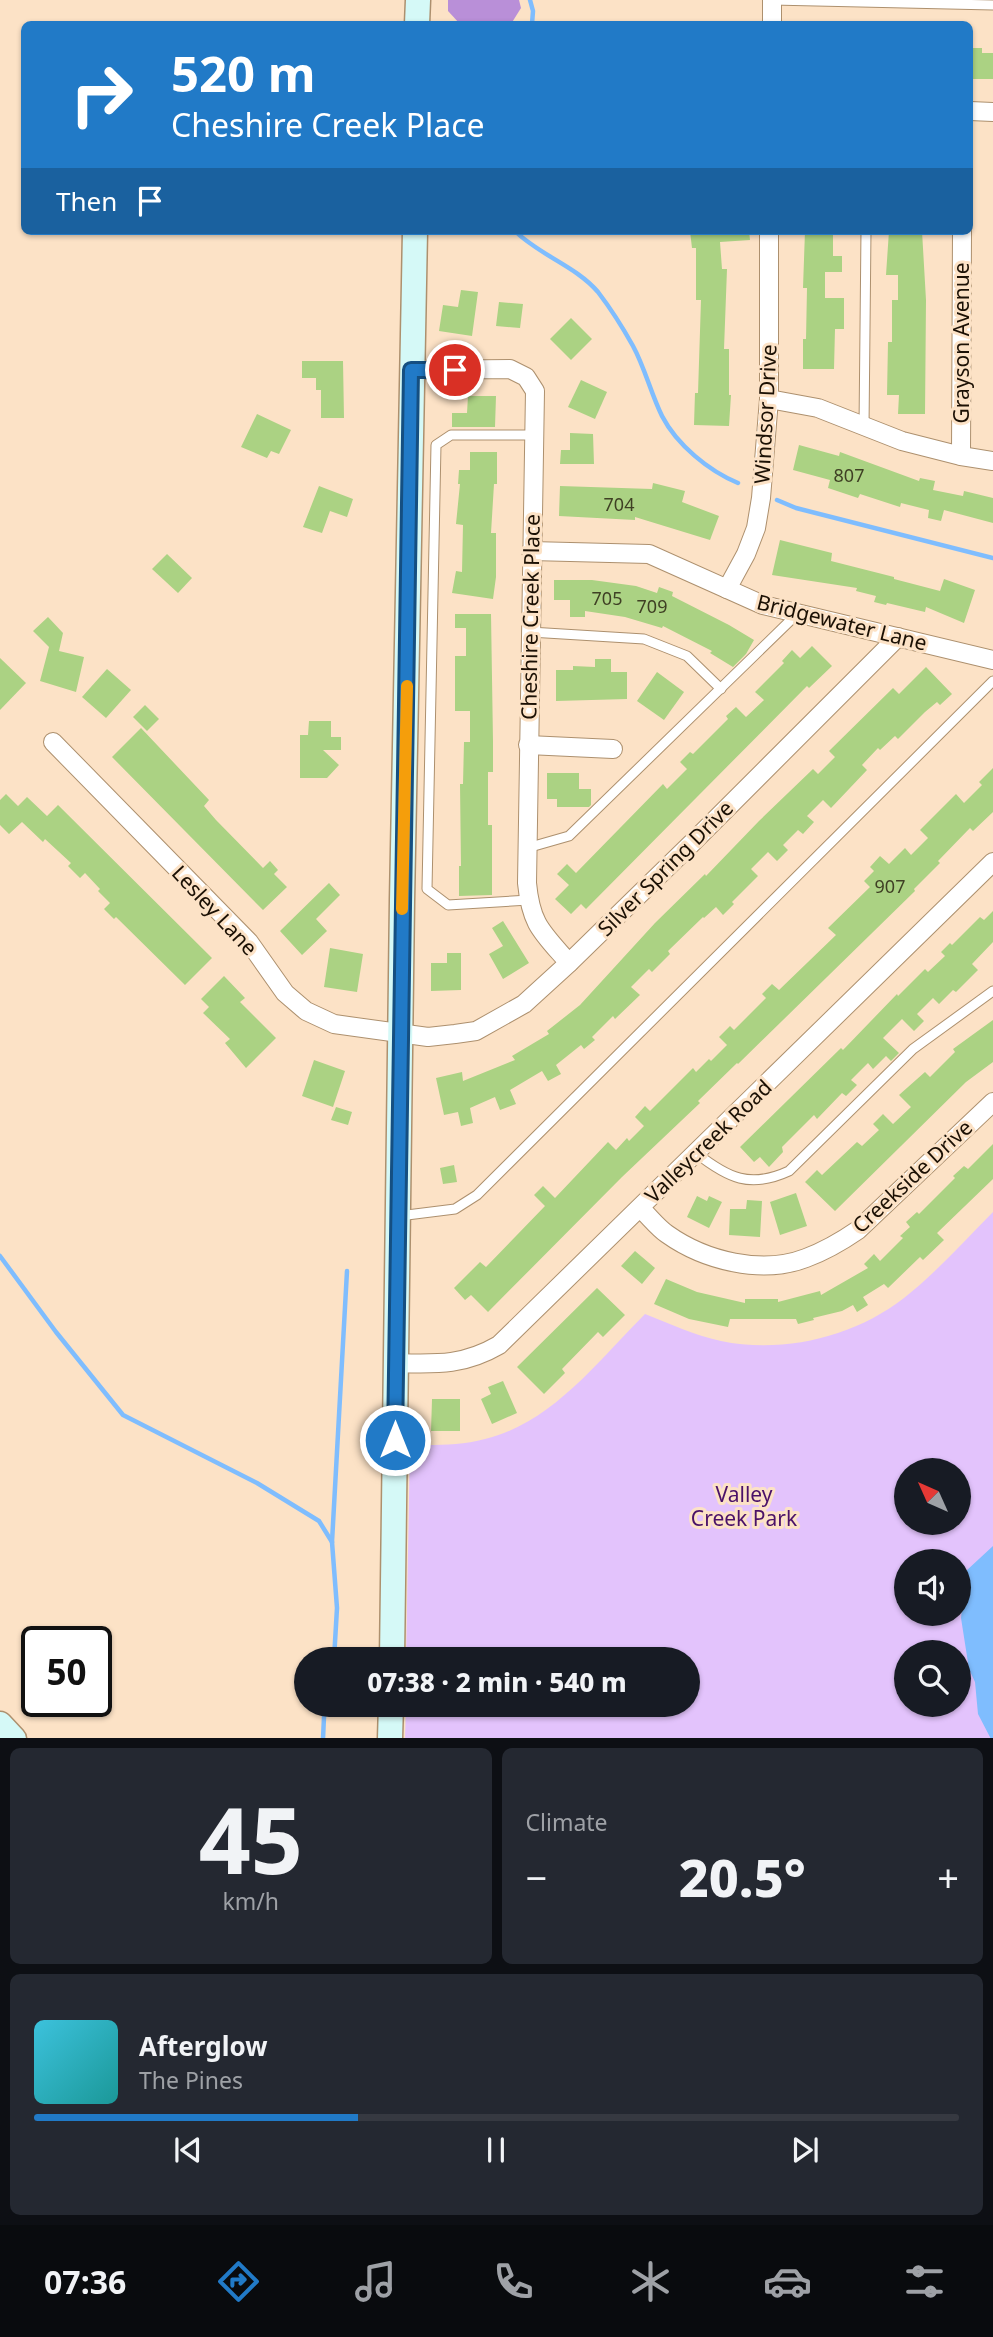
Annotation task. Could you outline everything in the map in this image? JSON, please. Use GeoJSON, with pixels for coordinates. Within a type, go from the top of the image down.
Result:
{"type":"FeatureCollection","features":[{"type":"Feature","properties":{"kind":"main road"},"geometry":{"type":"LineString","coordinates":[[417,21],[418,0]]}},
{"type":"Feature","properties":{"kind":"main road"},"geometry":{"type":"LineString","coordinates":[[392,1647],[415,235]]}},
{"type":"Feature","properties":{"kind":"main road"},"geometry":{"type":"LineString","coordinates":[[390,1738],[391,1717]]}},
{"type":"Feature","properties":{"kind":"main road"},"geometry":{"type":"LineString","coordinates":[[0,1724],[14,1738]]}},
{"type":"Feature","properties":{"kind":"street"},"geometry":{"type":"LineString","coordinates":[[772,0],[772,21]]}},
{"type":"Feature","properties":{"kind":"street"},"geometry":{"type":"LineString","coordinates":[[973,111],[993,111]]}},
{"type":"Feature","properties":{"kind":"street","name":"Windsor Drive"},"geometry":{"type":"LineString","coordinates":[[727,589],[746,554],[756,528],[761,498],[769,399],[769,235]]}},
{"type":"Feature","properties":{"kind":"street","name":"Grayson Avenue"},"geometry":{"type":"LineString","coordinates":[[961,456],[962,235]]}},
{"type":"Feature","properties":{"kind":"street","name":"Cheshire Creek Place"},"geometry":{"type":"LineString","coordinates":[[411,370],[510,369],[526,377],[535,391],[528,745],[529,900],[531,914],[538,927],[569,963]]}},
{"type":"Feature","properties":{"kind":"street"},"geometry":{"type":"LineString","coordinates":[[769,399],[818,408],[902,441],[993,461]]}},
{"type":"Feature","properties":{"kind":"street","name":"Bridgewater Lane"},"geometry":{"type":"LineString","coordinates":[[531,551],[649,554],[763,605],[993,660]]}},
{"type":"Feature","properties":{"kind":"street","name":"Silver Spring Drive"},"geometry":{"type":"LineString","coordinates":[[400,1032],[428,1037],[476,1031],[524,1004],[569,963],[898,638]]}},
{"type":"Feature","properties":{"kind":"street","name":"Lesley Lane"},"geometry":{"type":"LineString","coordinates":[[53,741],[248,942],[285,993],[306,1011],[334,1024],[400,1032]]}},
{"type":"Feature","properties":{"kind":"street"},"geometry":{"type":"LineString","coordinates":[[528,745],[613,749]]}},
{"type":"Feature","properties":{"kind":"street","name":"Valleycreek Road"},"geometry":{"type":"LineString","coordinates":[[395,1363],[435,1364],[477,1358],[499,1345],[993,862]]}},
{"type":"Feature","properties":{"kind":"street","name":"Creekside Drive"},"geometry":{"type":"LineString","coordinates":[[640,1208],[667,1234],[705,1255],[744,1264],[778,1265],[805,1259],[832,1247],[858,1230],[993,1102]]}},
{"type":"Feature","properties":{"kind":"lane"},"geometry":{"type":"LineString","coordinates":[[772,0],[993,5]]}},
{"type":"Feature","properties":{"kind":"lane"},"geometry":{"type":"LineString","coordinates":[[864,427],[866,235]]}},
{"type":"Feature","properties":{"kind":"lane"},"geometry":{"type":"LineString","coordinates":[[529,900],[448,905],[427,889],[436,445],[451,435],[534,435]]}},
{"type":"Feature","properties":{"kind":"lane"},"geometry":{"type":"LineString","coordinates":[[527,848],[569,836],[799,613]]}},
{"type":"Feature","properties":{"kind":"lane"},"geometry":{"type":"LineString","coordinates":[[530,632],[643,639],[687,656],[721,688]]}},
{"type":"Feature","properties":{"kind":"lane"},"geometry":{"type":"LineString","coordinates":[[397,1216],[455,1209],[477,1195],[993,681]]}},
{"type":"Feature","properties":{"kind":"lane"},"geometry":{"type":"LineString","coordinates":[[696,1153],[718,1170],[738,1179],[772,1178],[789,1171],[914,1049],[993,991]]}},
{"type":"Feature","properties":{"kind":"green space","name":"Valley Creek Park"},"geometry":{"type":"Polygon","coordinates":[[[993,1212],[993,1738],[405,1738],[406,1717],[700,1717],[700,1647],[406,1647],[410,1445],[447,1445],[476,1441],[509,1431],[532,1419],[572,1388],[645,1314],[721,1341],[769,1345],[793,1343],[817,1339],[863,1323],[884,1312],[916,1288],[993,1212]]]}},
{"type":"Feature","properties":{"kind":"shaded area"},"geometry":{"type":"Polygon","coordinates":[[[448,0],[519,0],[521,8],[513,21],[457,21],[448,11],[448,0]]]}},
{"type":"Feature","properties":{"kind":"water"},"geometry":{"type":"Polygon","coordinates":[[[993,1546],[993,1738],[990,1738],[978,1714],[975,1682],[971,1673],[971,1640],[964,1640],[962,1626],[971,1626],[971,1566],[993,1546]]]}},
{"type":"Feature","properties":{"kind":"building"},"geometry":{"type":"Polygon","coordinates":[[[973,48],[982,48],[982,53],[993,53],[993,79],[973,79],[973,48]]]}},
{"type":"Feature","properties":{"kind":"building"},"geometry":{"type":"Polygon","coordinates":[[[690,235],[749,235],[750,240],[720,242],[722,269],[727,269],[724,349],[729,349],[729,426],[694,425],[695,393],[698,393],[701,300],[696,300],[696,248],[692,248],[690,235]]]}},
{"type":"Feature","properties":{"kind":"building"},"geometry":{"type":"Polygon","coordinates":[[[805,235],[833,235],[833,256],[842,256],[842,272],[825,272],[825,298],[844,298],[844,329],[835,329],[834,369],[803,369],[807,288],[803,288],[805,235]]]}},
{"type":"Feature","properties":{"kind":"building"},"geometry":{"type":"Polygon","coordinates":[[[889,235],[922,235],[926,300],[925,414],[898,414],[899,395],[887,395],[888,342],[892,342],[892,300],[898,300],[898,275],[886,275],[889,235]]]}},
{"type":"Feature","properties":{"kind":"building"},"geometry":{"type":"Polygon","coordinates":[[[461,290],[478,292],[472,336],[439,331],[443,305],[458,307],[461,290]]]}},
{"type":"Feature","properties":{"kind":"building"},"geometry":{"type":"Polygon","coordinates":[[[499,302],[523,304],[520,328],[496,326],[499,302]]]}},
{"type":"Feature","properties":{"kind":"building"},"geometry":{"type":"Polygon","coordinates":[[[571,318],[592,339],[571,360],[550,339],[571,318]]]}},
{"type":"Feature","properties":{"kind":"building"},"geometry":{"type":"Polygon","coordinates":[[[302,361],[343,361],[344,418],[321,418],[321,390],[316,390],[316,378],[302,378],[302,361]]]}},
{"type":"Feature","properties":{"kind":"building"},"geometry":{"type":"Polygon","coordinates":[[[581,380],[607,392],[595,419],[568,407],[581,380]]]}},
{"type":"Feature","properties":{"kind":"building"},"geometry":{"type":"Polygon","coordinates":[[[468,396],[496,396],[495,427],[452,427],[452,413],[467,413],[468,396]]]}},
{"type":"Feature","properties":{"kind":"building"},"geometry":{"type":"Polygon","coordinates":[[[257,414],[291,430],[279,454],[271,451],[267,458],[241,447],[257,414]]]}},
{"type":"Feature","properties":{"kind":"building"},"geometry":{"type":"Polygon","coordinates":[[[570,433],[593,434],[594,464],[560,464],[561,450],[570,450],[570,433]]]}},
{"type":"Feature","properties":{"kind":"building"},"geometry":{"type":"Polygon","coordinates":[[[799,445],[839,456],[840,452],[919,481],[920,478],[935,481],[933,490],[963,496],[964,491],[993,498],[993,523],[944,510],[941,521],[928,518],[929,510],[901,503],[900,507],[860,494],[858,498],[828,488],[830,480],[793,470],[799,445]]]}},
{"type":"Feature","properties":{"kind":"building"},"geometry":{"type":"Polygon","coordinates":[[[470,452],[497,452],[497,484],[494,484],[491,533],[496,533],[493,599],[452,593],[456,571],[462,572],[463,525],[456,524],[459,470],[470,470],[470,452]]]}},
{"type":"Feature","properties":{"kind":"building"},"geometry":{"type":"Polygon","coordinates":[[[653,483],[685,491],[682,502],[719,516],[710,540],[635,517],[635,520],[559,516],[560,486],[652,489],[653,483]]]}},
{"type":"Feature","properties":{"kind":"building"},"geometry":{"type":"Polygon","coordinates":[[[319,486],[353,499],[347,517],[330,511],[322,533],[303,527],[319,486]]]}},
{"type":"Feature","properties":{"kind":"building"},"geometry":{"type":"Polygon","coordinates":[[[780,540],[832,553],[831,561],[940,591],[944,579],[975,590],[964,623],[926,607],[925,612],[874,602],[876,596],[856,591],[857,588],[772,575],[780,540]]]}},
{"type":"Feature","properties":{"kind":"building"},"geometry":{"type":"Polygon","coordinates":[[[167,554],[192,578],[178,593],[152,569],[167,554]]]}},
{"type":"Feature","properties":{"kind":"building"},"geometry":{"type":"Polygon","coordinates":[[[554,580],[592,580],[636,586],[657,593],[659,587],[673,592],[672,596],[754,640],[746,654],[733,667],[710,653],[712,651],[663,626],[662,628],[625,617],[585,611],[585,617],[570,617],[570,600],[554,600],[554,580]]]}},
{"type":"Feature","properties":{"kind":"building"},"geometry":{"type":"Polygon","coordinates":[[[455,614],[491,614],[493,772],[488,772],[488,825],[492,825],[492,895],[459,896],[460,784],[463,784],[464,742],[470,742],[470,711],[455,711],[455,656],[466,656],[466,628],[455,628],[455,614]]]}},
{"type":"Feature","properties":{"kind":"building"},"geometry":{"type":"Polygon","coordinates":[[[48,617],[63,633],[59,651],[84,657],[76,692],[40,681],[49,647],[33,631],[48,617]]]}},
{"type":"Feature","properties":{"kind":"building"},"geometry":{"type":"Polygon","coordinates":[[[812,646],[832,666],[809,688],[807,686],[586,909],[581,904],[571,914],[555,899],[569,885],[557,874],[567,864],[576,873],[663,784],[667,789],[687,769],[680,762],[690,752],[693,754],[728,719],[726,716],[736,707],[746,717],[764,700],[755,692],[784,663],[782,661],[792,650],[800,658],[812,646]]]}},
{"type":"Feature","properties":{"kind":"building"},"geometry":{"type":"Polygon","coordinates":[[[0,658],[26,683],[0,710],[0,658]]]}},
{"type":"Feature","properties":{"kind":"building"},"geometry":{"type":"Polygon","coordinates":[[[595,659],[611,659],[611,672],[627,672],[627,699],[556,701],[556,670],[573,670],[573,666],[595,667],[595,659]]]}},
{"type":"Feature","properties":{"kind":"building"},"geometry":{"type":"Polygon","coordinates":[[[926,667],[952,694],[940,705],[937,702],[925,712],[898,739],[895,736],[880,750],[878,748],[862,765],[867,770],[831,808],[823,800],[807,816],[814,822],[803,834],[798,830],[783,845],[788,850],[777,861],[768,852],[751,869],[758,876],[732,902],[734,904],[723,915],[716,907],[668,951],[670,954],[652,972],[649,969],[631,987],[640,995],[615,1019],[613,1016],[592,1037],[595,1040],[584,1049],[581,1045],[556,1065],[561,1074],[548,1081],[542,1071],[510,1090],[516,1104],[500,1110],[495,1097],[470,1108],[473,1123],[461,1126],[458,1112],[444,1115],[436,1078],[462,1072],[463,1081],[515,1060],[512,1056],[549,1034],[547,1031],[580,1005],[655,923],[705,874],[706,876],[759,821],[813,769],[818,774],[835,757],[829,751],[893,688],[899,694],[926,667]]]}},
{"type":"Feature","properties":{"kind":"building"},"geometry":{"type":"Polygon","coordinates":[[[107,669],[131,690],[106,718],[82,697],[107,669]]]}},
{"type":"Feature","properties":{"kind":"building"},"geometry":{"type":"Polygon","coordinates":[[[657,672],[684,692],[664,720],[637,701],[657,672]]]}},
{"type":"Feature","properties":{"kind":"building"},"geometry":{"type":"Polygon","coordinates":[[[145,705],[159,719],[147,731],[133,717],[145,705]]]}},
{"type":"Feature","properties":{"kind":"building"},"geometry":{"type":"Polygon","coordinates":[[[309,721],[331,721],[331,737],[341,737],[341,750],[323,750],[339,765],[327,778],[300,778],[300,735],[308,735],[309,721]]]}},
{"type":"Feature","properties":{"kind":"building"},"geometry":{"type":"Polygon","coordinates":[[[141,728],[209,800],[204,806],[216,820],[263,868],[270,861],[278,870],[274,874],[287,887],[263,910],[112,757],[141,728]]]}},
{"type":"Feature","properties":{"kind":"building"},"geometry":{"type":"Polygon","coordinates":[[[993,768],[993,812],[973,831],[970,828],[938,861],[940,863],[915,891],[698,1101],[700,1103],[488,1312],[471,1295],[465,1300],[454,1288],[480,1262],[486,1267],[545,1206],[534,1195],[543,1186],[555,1198],[608,1142],[616,1150],[627,1138],[629,1141],[644,1126],[635,1117],[645,1106],[650,1111],[693,1068],[696,1072],[709,1059],[711,1061],[727,1045],[719,1037],[730,1026],[734,1030],[766,998],[762,994],[772,984],[779,990],[836,935],[828,928],[870,887],[864,881],[874,871],[870,867],[880,856],[889,864],[905,848],[911,855],[928,838],[920,830],[956,794],[964,803],[982,785],[979,782],[993,768]]]}},
{"type":"Feature","properties":{"kind":"building"},"geometry":{"type":"Polygon","coordinates":[[[547,773],[579,773],[579,789],[591,789],[591,805],[557,807],[557,799],[547,799],[547,773]]]}},
{"type":"Feature","properties":{"kind":"building"},"geometry":{"type":"Polygon","coordinates":[[[6,794],[18,806],[27,797],[47,816],[58,805],[212,958],[185,985],[116,917],[114,919],[104,909],[110,903],[85,873],[80,878],[68,866],[71,863],[22,822],[9,834],[0,825],[0,800],[6,794]]]}},
{"type":"Feature","properties":{"kind":"building"},"geometry":{"type":"Polygon","coordinates":[[[329,883],[340,895],[316,919],[327,931],[302,955],[280,931],[329,883]]]}},
{"type":"Feature","properties":{"kind":"building"},"geometry":{"type":"Polygon","coordinates":[[[993,911],[993,942],[972,964],[978,970],[956,992],[953,990],[939,1004],[933,998],[917,1014],[924,1021],[914,1031],[902,1019],[883,1038],[899,1053],[891,1061],[886,1056],[873,1069],[868,1063],[851,1080],[857,1085],[846,1096],[842,1093],[817,1119],[814,1115],[782,1147],[783,1152],[769,1167],[760,1157],[754,1162],[740,1147],[841,1048],[843,1050],[897,994],[898,996],[925,969],[928,972],[945,956],[941,952],[950,943],[952,945],[980,917],[984,920],[993,911]]]}},
{"type":"Feature","properties":{"kind":"building"},"geometry":{"type":"Polygon","coordinates":[[[503,921],[529,963],[503,979],[489,954],[503,946],[492,928],[503,921]]]}},
{"type":"Feature","properties":{"kind":"building"},"geometry":{"type":"Polygon","coordinates":[[[330,948],[363,954],[357,992],[324,987],[330,948]]]}},
{"type":"Feature","properties":{"kind":"building"},"geometry":{"type":"Polygon","coordinates":[[[447,953],[461,953],[461,990],[431,991],[431,963],[447,963],[447,953]]]}},
{"type":"Feature","properties":{"kind":"building"},"geometry":{"type":"Polygon","coordinates":[[[224,976],[245,998],[240,1002],[276,1038],[246,1068],[225,1043],[230,1039],[203,1013],[209,1007],[201,999],[224,976]]]}},
{"type":"Feature","properties":{"kind":"building"},"geometry":{"type":"Polygon","coordinates":[[[993,1020],[993,1062],[966,1082],[835,1211],[805,1182],[817,1170],[822,1175],[857,1142],[862,1146],[879,1130],[873,1124],[883,1114],[893,1124],[911,1107],[899,1095],[925,1072],[930,1077],[955,1052],[953,1049],[993,1020]]]}},
{"type":"Feature","properties":{"kind":"building"},"geometry":{"type":"Polygon","coordinates":[[[314,1060],[345,1071],[333,1107],[302,1096],[314,1060]]]}},
{"type":"Feature","properties":{"kind":"building"},"geometry":{"type":"Polygon","coordinates":[[[336,1107],[352,1112],[348,1125],[331,1120],[336,1107]]]}},
{"type":"Feature","properties":{"kind":"building"},"geometry":{"type":"Polygon","coordinates":[[[993,1144],[993,1179],[937,1233],[944,1240],[923,1260],[920,1257],[888,1288],[884,1284],[863,1297],[868,1305],[857,1312],[853,1305],[798,1324],[796,1319],[730,1319],[728,1327],[689,1319],[654,1304],[666,1279],[697,1292],[745,1303],[745,1299],[778,1299],[778,1302],[820,1291],[821,1295],[868,1268],[864,1264],[874,1254],[880,1261],[903,1238],[900,1236],[910,1227],[906,1222],[917,1212],[919,1214],[964,1166],[968,1169],[993,1144]]]}},
{"type":"Feature","properties":{"kind":"building"},"geometry":{"type":"Polygon","coordinates":[[[454,1165],[457,1182],[443,1184],[440,1168],[454,1165]]]}},
{"type":"Feature","properties":{"kind":"building"},"geometry":{"type":"Polygon","coordinates":[[[796,1193],[807,1226],[780,1235],[770,1202],[796,1193]]]}},
{"type":"Feature","properties":{"kind":"building"},"geometry":{"type":"Polygon","coordinates":[[[697,1196],[707,1201],[709,1196],[722,1202],[709,1228],[687,1217],[697,1196]]]}},
{"type":"Feature","properties":{"kind":"building"},"geometry":{"type":"Polygon","coordinates":[[[747,1200],[762,1201],[760,1237],[729,1235],[730,1209],[746,1209],[747,1200]]]}},
{"type":"Feature","properties":{"kind":"building"},"geometry":{"type":"Polygon","coordinates":[[[635,1251],[655,1268],[642,1284],[621,1266],[635,1251]]]}},
{"type":"Feature","properties":{"kind":"building"},"geometry":{"type":"Polygon","coordinates":[[[597,1288],[625,1315],[603,1337],[598,1332],[562,1369],[565,1373],[544,1394],[517,1367],[597,1288]]]}},
{"type":"Feature","properties":{"kind":"building"},"geometry":{"type":"Polygon","coordinates":[[[503,1381],[517,1413],[492,1424],[481,1399],[491,1394],[488,1387],[503,1381]]]}},
{"type":"Feature","properties":{"kind":"building"},"geometry":{"type":"Polygon","coordinates":[[[432,1399],[460,1399],[460,1431],[431,1431],[432,1399]]]}},
{"type":"Feature","properties":{"kind":"waterway"},"geometry":{"type":"LineString","coordinates":[[530,0],[532,21]]}},
{"type":"Feature","properties":{"kind":"waterway"},"geometry":{"type":"LineString","coordinates":[[520,235],[579,275],[598,292],[633,346],[668,427],[695,456],[716,472],[738,483]]}},
{"type":"Feature","properties":{"kind":"waterway"},"geometry":{"type":"LineString","coordinates":[[777,500],[796,508],[993,558]]}},
{"type":"Feature","properties":{"kind":"waterway"},"geometry":{"type":"LineString","coordinates":[[0,1256],[56,1332],[123,1415],[257,1483],[319,1521],[332,1542]]}},
{"type":"Feature","properties":{"kind":"waterway"},"geometry":{"type":"LineString","coordinates":[[335,1647],[337,1608],[332,1542],[347,1271]]}},
{"type":"Feature","properties":{"kind":"waterway"},"geometry":{"type":"LineString","coordinates":[[323,1738],[324,1717]]}},
{"type":"Feature","properties":{"kind":"slow traffic"},"geometry":{"type":"LineString","coordinates":[[402,909],[407,686]]}},
{"type":"Feature","properties":{"kind":"route"},"geometry":{"type":"LineString","coordinates":[[395,1440],[411,370],[455,370]]}}]}
